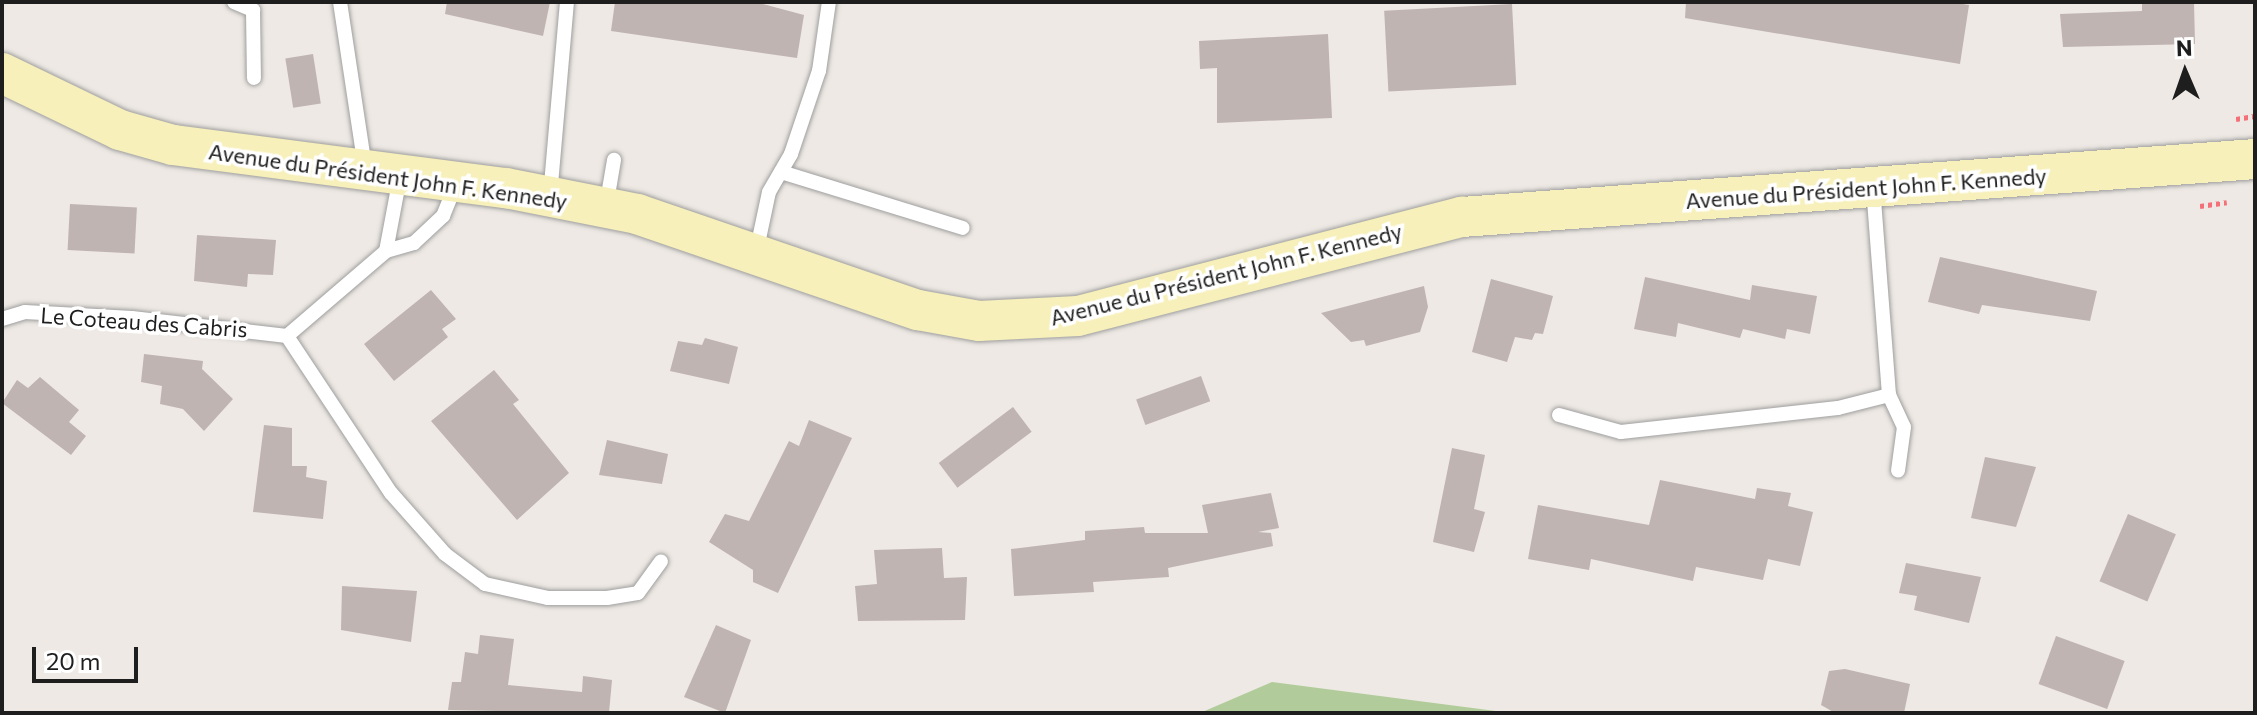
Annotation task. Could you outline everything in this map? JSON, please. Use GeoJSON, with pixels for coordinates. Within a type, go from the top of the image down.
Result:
{"type":"FeatureCollection","features":[{"type":"Feature","properties":{"kind":"main road","name":"Avenue du Président John F. Kennedy"},"geometry":{"type":"LineString","coordinates":[[2,52],[79,111]]}},
{"type":"Feature","properties":{"kind":"main road","name":"Avenue du Président John F. Kennedy"},"geometry":{"type":"LineString","coordinates":[[2,73],[79,111],[173,145],[550,196],[606,208],[756,253],[918,310],[1026,322],[1078,316],[1462,217],[2255,159]]}},
{"type":"Feature","properties":{"kind":"lane"},"geometry":{"type":"LineString","coordinates":[[234,2],[253,10],[254,78]]}},
{"type":"Feature","properties":{"kind":"lane"},"geometry":{"type":"LineString","coordinates":[[340,2],[382,174],[386,251]]}},
{"type":"Feature","properties":{"kind":"lane"},"geometry":{"type":"LineString","coordinates":[[550,196],[567,2]]}},
{"type":"Feature","properties":{"kind":"lane"},"geometry":{"type":"LineString","coordinates":[[756,253],[769,192],[781,172],[819,71],[829,2]]}},
{"type":"Feature","properties":{"kind":"lane"},"geometry":{"type":"LineString","coordinates":[[606,208],[614,160]]}},
{"type":"Feature","properties":{"kind":"lane"},"geometry":{"type":"LineString","coordinates":[[781,172],[963,228]]}},
{"type":"Feature","properties":{"kind":"lane"},"geometry":{"type":"LineString","coordinates":[[456,183],[443,216],[414,243],[386,251],[287,336],[391,493],[445,554],[485,584],[548,598],[607,598],[638,593],[661,561]]}},
{"type":"Feature","properties":{"kind":"lane"},"geometry":{"type":"LineString","coordinates":[[1873,188],[1889,395],[1904,427],[1898,471]]}},
{"type":"Feature","properties":{"kind":"lane","name":"Le Coteau des Cabris"},"geometry":{"type":"LineString","coordinates":[[2,319],[25,312],[132,318],[287,336]]}},
{"type":"Feature","properties":{"kind":"lane"},"geometry":{"type":"LineString","coordinates":[[1559,415],[1621,432],[1838,408],[1889,395]]}},
{"type":"Feature","properties":{"kind":"green space"},"geometry":{"type":"Polygon","coordinates":[[[1272,682],[1511,713],[1200,713],[1272,682]]]}},
{"type":"Feature","properties":{"kind":"building"},"geometry":{"type":"Polygon","coordinates":[[[447,2],[550,2],[543,36],[445,14],[447,2]]]}},
{"type":"Feature","properties":{"kind":"building"},"geometry":{"type":"Polygon","coordinates":[[[615,2],[756,2],[804,15],[797,58],[611,31],[615,2]]]}},
{"type":"Feature","properties":{"kind":"building"},"geometry":{"type":"Polygon","coordinates":[[[1686,2],[1950,2],[1969,5],[1960,64],[1685,18],[1686,2]]]}},
{"type":"Feature","properties":{"kind":"building"},"geometry":{"type":"Polygon","coordinates":[[[2142,2],[2194,2],[2195,44],[2063,47],[2060,14],[2142,11],[2142,2]]]}},
{"type":"Feature","properties":{"kind":"building"},"geometry":{"type":"Polygon","coordinates":[[[1512,4],[1516,85],[1388,92],[1384,11],[1512,4]]]}},
{"type":"Feature","properties":{"kind":"building"},"geometry":{"type":"Polygon","coordinates":[[[1328,34],[1332,118],[1217,123],[1217,68],[1200,69],[1199,41],[1328,34]]]}},
{"type":"Feature","properties":{"kind":"building"},"geometry":{"type":"Polygon","coordinates":[[[313,54],[321,103],[293,108],[285,58],[313,54]]]}},
{"type":"Feature","properties":{"kind":"building"},"geometry":{"type":"Polygon","coordinates":[[[70,204],[137,208],[135,253],[68,250],[70,204]]]}},
{"type":"Feature","properties":{"kind":"building"},"geometry":{"type":"Polygon","coordinates":[[[197,235],[276,240],[273,275],[248,274],[247,287],[194,281],[197,235]]]}},
{"type":"Feature","properties":{"kind":"building"},"geometry":{"type":"Polygon","coordinates":[[[1940,257],[2097,291],[2090,321],[1982,305],[1979,314],[1928,302],[1940,257]]]}},
{"type":"Feature","properties":{"kind":"building"},"geometry":{"type":"Polygon","coordinates":[[[1645,277],[1750,300],[1752,285],[1817,296],[1810,334],[1787,329],[1785,339],[1743,329],[1740,338],[1678,323],[1676,337],[1634,329],[1645,277]]]}},
{"type":"Feature","properties":{"kind":"building"},"geometry":{"type":"Polygon","coordinates":[[[1491,279],[1553,296],[1543,334],[1535,333],[1532,340],[1515,337],[1507,362],[1472,352],[1491,279]]]}},
{"type":"Feature","properties":{"kind":"building"},"geometry":{"type":"Polygon","coordinates":[[[1424,286],[1428,307],[1420,332],[1366,346],[1364,340],[1351,342],[1321,313],[1424,286]]]}},
{"type":"Feature","properties":{"kind":"building"},"geometry":{"type":"Polygon","coordinates":[[[431,290],[456,319],[442,329],[448,337],[394,381],[364,344],[431,290]]]}},
{"type":"Feature","properties":{"kind":"building"},"geometry":{"type":"Polygon","coordinates":[[[705,338],[738,347],[729,384],[670,371],[678,341],[702,345],[705,338]]]}},
{"type":"Feature","properties":{"kind":"building"},"geometry":{"type":"Polygon","coordinates":[[[144,354],[203,361],[202,369],[233,399],[204,431],[183,409],[160,404],[162,386],[141,382],[144,354]]]}},
{"type":"Feature","properties":{"kind":"building"},"geometry":{"type":"Polygon","coordinates":[[[494,370],[519,400],[513,404],[569,473],[517,520],[431,421],[494,370]]]}},
{"type":"Feature","properties":{"kind":"building"},"geometry":{"type":"Polygon","coordinates":[[[1201,376],[1210,401],[1145,425],[1136,400],[1201,376]]]}},
{"type":"Feature","properties":{"kind":"building"},"geometry":{"type":"Polygon","coordinates":[[[40,377],[79,410],[69,422],[86,436],[71,455],[2,403],[17,380],[28,388],[40,377]]]}},
{"type":"Feature","properties":{"kind":"building"},"geometry":{"type":"Polygon","coordinates":[[[1013,407],[1032,432],[957,488],[939,463],[1013,407]]]}},
{"type":"Feature","properties":{"kind":"building"},"geometry":{"type":"Polygon","coordinates":[[[809,420],[852,438],[778,593],[753,582],[753,570],[709,542],[725,514],[749,521],[789,441],[799,446],[809,420]]]}},
{"type":"Feature","properties":{"kind":"building"},"geometry":{"type":"Polygon","coordinates":[[[264,425],[292,428],[292,466],[307,466],[306,477],[327,481],[323,519],[253,512],[264,425]]]}},
{"type":"Feature","properties":{"kind":"building"},"geometry":{"type":"Polygon","coordinates":[[[607,440],[668,454],[662,484],[599,475],[607,440]]]}},
{"type":"Feature","properties":{"kind":"building"},"geometry":{"type":"Polygon","coordinates":[[[1452,448],[1485,455],[1474,509],[1485,512],[1474,552],[1433,542],[1452,448]]]}},
{"type":"Feature","properties":{"kind":"building"},"geometry":{"type":"Polygon","coordinates":[[[1985,457],[2036,467],[2016,527],[1971,518],[1985,457]]]}},
{"type":"Feature","properties":{"kind":"building"},"geometry":{"type":"Polygon","coordinates":[[[1660,480],[1755,499],[1757,488],[1791,493],[1788,506],[1813,512],[1800,566],[1768,559],[1763,580],[1696,567],[1693,581],[1591,559],[1589,570],[1528,559],[1538,505],[1649,525],[1660,480]]]}},
{"type":"Feature","properties":{"kind":"building"},"geometry":{"type":"Polygon","coordinates":[[[1271,493],[1279,528],[1258,532],[1271,533],[1273,546],[1168,568],[1169,577],[1093,582],[1094,592],[1014,596],[1011,549],[1085,540],[1085,531],[1144,527],[1145,533],[1208,533],[1202,505],[1271,493]]]}},
{"type":"Feature","properties":{"kind":"building"},"geometry":{"type":"Polygon","coordinates":[[[2128,514],[2176,534],[2147,602],[2099,581],[2128,514]]]}},
{"type":"Feature","properties":{"kind":"building"},"geometry":{"type":"Polygon","coordinates":[[[942,548],[944,578],[967,577],[965,620],[858,621],[855,586],[877,584],[874,550],[942,548]]]}},
{"type":"Feature","properties":{"kind":"building"},"geometry":{"type":"Polygon","coordinates":[[[1906,563],[1981,577],[1969,623],[1914,610],[1917,596],[1899,593],[1906,563]]]}},
{"type":"Feature","properties":{"kind":"building"},"geometry":{"type":"Polygon","coordinates":[[[342,586],[417,591],[411,642],[341,630],[342,586]]]}},
{"type":"Feature","properties":{"kind":"building"},"geometry":{"type":"Polygon","coordinates":[[[716,625],[751,640],[725,713],[684,697],[716,625]]]}},
{"type":"Feature","properties":{"kind":"building"},"geometry":{"type":"Polygon","coordinates":[[[480,635],[514,639],[508,685],[582,692],[583,676],[612,680],[609,713],[448,710],[452,682],[461,682],[465,652],[478,654],[480,635]]]}},
{"type":"Feature","properties":{"kind":"building"},"geometry":{"type":"Polygon","coordinates":[[[2056,636],[2125,661],[2107,709],[2039,684],[2056,636]]]}},
{"type":"Feature","properties":{"kind":"building"},"geometry":{"type":"Polygon","coordinates":[[[1845,669],[1910,684],[1904,713],[1835,713],[1821,705],[1829,671],[1845,669]]]}}]}
